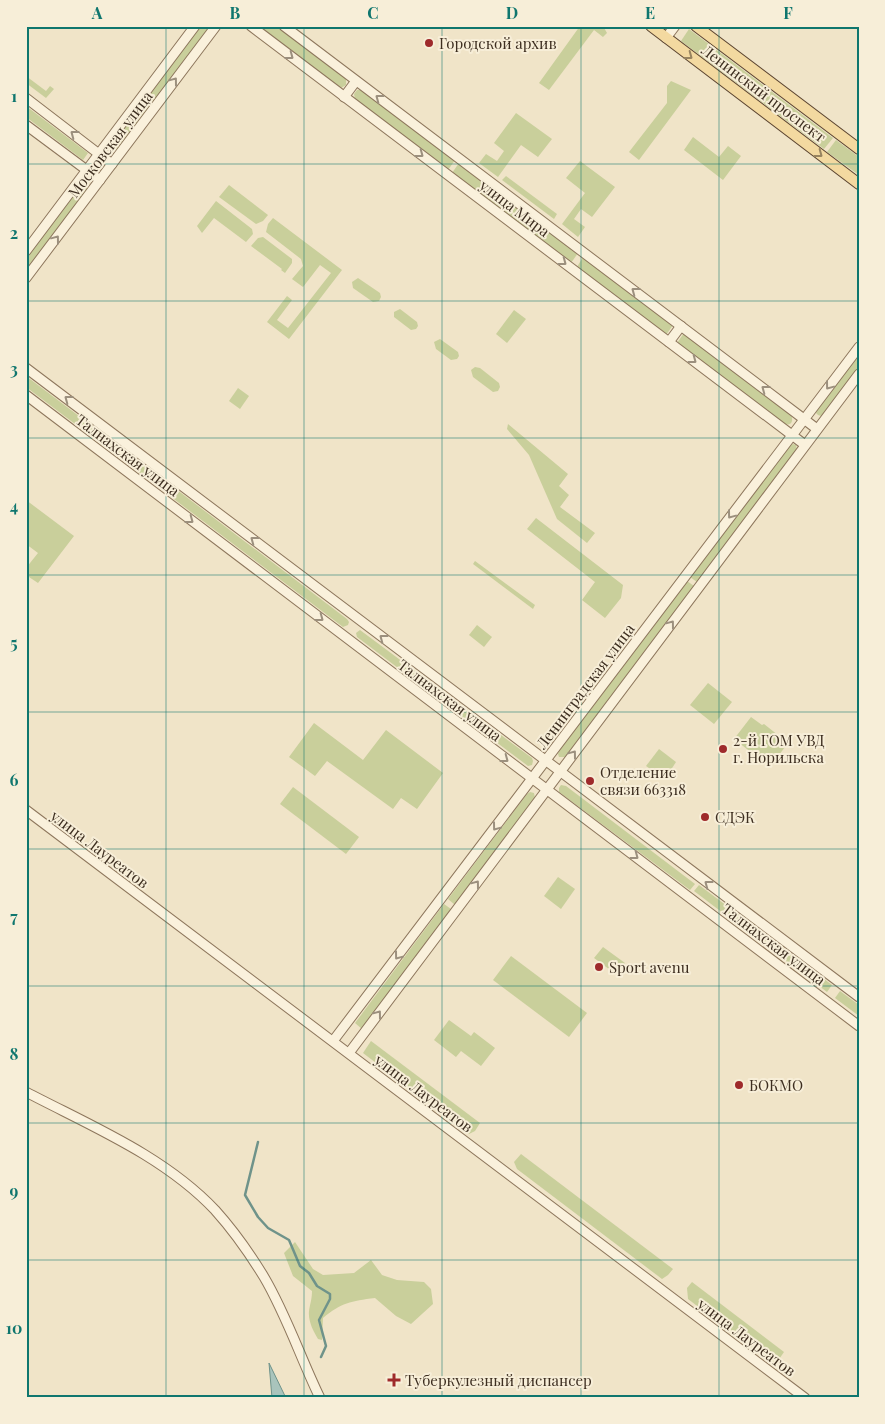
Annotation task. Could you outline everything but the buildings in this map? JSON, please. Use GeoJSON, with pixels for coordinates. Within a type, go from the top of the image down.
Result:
{"type":"FeatureCollection","features":[{"type":"Feature","properties":{"kind":"main road","name":"Ленинский проспект"},"geometry":{"type":"LineString","coordinates":[[650,26],[859,184]]}},
{"type":"Feature","properties":{"kind":"main road","name":"Ленинский проспект"},"geometry":{"type":"LineString","coordinates":[[696,26],[859,149]]}},
{"type":"Feature","properties":{"kind":"street","name":"Московская улица"},"geometry":{"type":"LineString","coordinates":[[26,251],[195,26]]}},
{"type":"Feature","properties":{"kind":"street","name":"Московская улица"},"geometry":{"type":"LineString","coordinates":[[26,278],[216,26]]}},
{"type":"Feature","properties":{"kind":"street","name":"улица Мира"},"geometry":{"type":"LineString","coordinates":[[251,26],[805,445]]}},
{"type":"Feature","properties":{"kind":"street","name":"улица Мира"},"geometry":{"type":"LineString","coordinates":[[284,26],[817,429]]}},
{"type":"Feature","properties":{"kind":"street"},"geometry":{"type":"LineString","coordinates":[[666,38],[675,26]]}},
{"type":"Feature","properties":{"kind":"street"},"geometry":{"type":"LineString","coordinates":[[344,96],[356,81]]}},
{"type":"Feature","properties":{"kind":"street"},"geometry":{"type":"LineString","coordinates":[[26,98],[112,164]]}},
{"type":"Feature","properties":{"kind":"street"},"geometry":{"type":"LineString","coordinates":[[26,125],[100,180]]}},
{"type":"Feature","properties":{"kind":"street"},"geometry":{"type":"LineString","coordinates":[[669,342],[681,326]]}},
{"type":"Feature","properties":{"kind":"street","name":"Ленинградская улица"},"geometry":{"type":"LineString","coordinates":[[334,1041],[859,347]]}},
{"type":"Feature","properties":{"kind":"street","name":"Талнахская улица"},"geometry":{"type":"LineString","coordinates":[[26,368],[859,997]]}},
{"type":"Feature","properties":{"kind":"street","name":"Ленинградская улица"},"geometry":{"type":"LineString","coordinates":[[349,1053],[859,374]]}},
{"type":"Feature","properties":{"kind":"street","name":"Талнахская улица"},"geometry":{"type":"LineString","coordinates":[[26,395],[859,1026]]}},
{"type":"Feature","properties":{"kind":"street","name":"улица Лауреатов"},"geometry":{"type":"LineString","coordinates":[[26,810],[805,1398]]}},
{"type":"Feature","properties":{"kind":"street"},"geometry":{"type":"LineString","coordinates":[[26,1092],[138,1150],[165,1168],[214,1209],[234,1232],[264,1278],[320,1398]]}},
{"type":"Feature","properties":{"kind":"green space"},"geometry":{"type":"Polygon","coordinates":[[[200,26],[211,26],[117,150],[112,149],[111,144],[200,26]]]}},
{"type":"Feature","properties":{"kind":"green space"},"geometry":{"type":"Polygon","coordinates":[[[259,26],[279,26],[346,77],[346,85],[341,88],[259,26]]]}},
{"type":"Feature","properties":{"kind":"green space"},"geometry":{"type":"Polygon","coordinates":[[[580,26],[603,26],[607,33],[603,37],[594,30],[549,90],[539,83],[580,26]]]}},
{"type":"Feature","properties":{"kind":"green space"},"geometry":{"type":"Polygon","coordinates":[[[689,29],[833,138],[824,149],[681,41],[689,29]]]}},
{"type":"Feature","properties":{"kind":"green space"},"geometry":{"type":"Polygon","coordinates":[[[26,76],[46,91],[50,86],[54,89],[46,98],[26,83],[26,76]]]}},
{"type":"Feature","properties":{"kind":"green space"},"geometry":{"type":"Polygon","coordinates":[[[671,81],[691,90],[639,160],[629,152],[667,103],[667,86],[671,81]]]}},
{"type":"Feature","properties":{"kind":"green space"},"geometry":{"type":"Polygon","coordinates":[[[357,90],[362,90],[455,160],[448,170],[355,99],[354,94],[357,90]]]}},
{"type":"Feature","properties":{"kind":"green space"},"geometry":{"type":"Polygon","coordinates":[[[26,106],[88,153],[83,160],[26,117],[26,106]]]}},
{"type":"Feature","properties":{"kind":"green space"},"geometry":{"type":"Polygon","coordinates":[[[516,113],[552,139],[538,157],[521,145],[498,177],[479,163],[486,154],[497,161],[504,151],[494,143],[516,113]]]}},
{"type":"Feature","properties":{"kind":"green space"},"geometry":{"type":"Polygon","coordinates":[[[693,137],[719,157],[728,146],[741,156],[723,180],[684,150],[693,137]]]}},
{"type":"Feature","properties":{"kind":"green space"},"geometry":{"type":"Polygon","coordinates":[[[836,140],[859,157],[859,175],[827,152],[836,140]]]}},
{"type":"Feature","properties":{"kind":"green space"},"geometry":{"type":"Polygon","coordinates":[[[580,161],[615,187],[592,217],[581,209],[574,219],[585,227],[578,237],[562,224],[585,193],[566,178],[580,161]]]}},
{"type":"Feature","properties":{"kind":"green space"},"geometry":{"type":"Polygon","coordinates":[[[459,163],[578,253],[571,263],[452,173],[459,163]]]}},
{"type":"Feature","properties":{"kind":"green space"},"geometry":{"type":"Polygon","coordinates":[[[506,176],[557,214],[554,219],[502,180],[506,176]]]}},
{"type":"Feature","properties":{"kind":"green space"},"geometry":{"type":"Polygon","coordinates":[[[81,184],[86,184],[88,190],[26,273],[26,258],[81,184]]]}},
{"type":"Feature","properties":{"kind":"green space"},"geometry":{"type":"Polygon","coordinates":[[[229,185],[268,215],[263,221],[256,224],[219,197],[229,185]]]}},
{"type":"Feature","properties":{"kind":"green space"},"geometry":{"type":"Polygon","coordinates":[[[216,201],[252,229],[253,234],[246,242],[214,218],[202,233],[197,226],[216,201]]]}},
{"type":"Feature","properties":{"kind":"green space"},"geometry":{"type":"Polygon","coordinates":[[[273,218],[342,270],[289,339],[267,322],[287,296],[292,300],[277,320],[288,328],[331,273],[320,265],[303,287],[292,279],[303,266],[301,259],[266,232],[268,224],[273,218]]]}},
{"type":"Feature","properties":{"kind":"green space"},"geometry":{"type":"Polygon","coordinates":[[[263,237],[292,259],[292,263],[285,273],[251,246],[258,238],[263,237]]]}},
{"type":"Feature","properties":{"kind":"green space"},"geometry":{"type":"Polygon","coordinates":[[[583,257],[673,325],[666,335],[577,267],[583,257]]]}},
{"type":"Feature","properties":{"kind":"green space"},"geometry":{"type":"Polygon","coordinates":[[[358,278],[380,293],[379,301],[373,302],[353,288],[352,282],[358,278]]]}},
{"type":"Feature","properties":{"kind":"green space"},"geometry":{"type":"Polygon","coordinates":[[[400,309],[417,322],[418,326],[416,329],[411,330],[394,317],[394,312],[400,309]]]}},
{"type":"Feature","properties":{"kind":"green space"},"geometry":{"type":"Polygon","coordinates":[[[514,310],[526,319],[507,343],[496,334],[514,310]]]}},
{"type":"Feature","properties":{"kind":"green space"},"geometry":{"type":"Polygon","coordinates":[[[684,333],[791,415],[791,422],[784,424],[677,343],[684,333]]]}},
{"type":"Feature","properties":{"kind":"green space"},"geometry":{"type":"Polygon","coordinates":[[[440,339],[458,352],[459,356],[457,359],[451,360],[436,349],[434,342],[440,339]]]}},
{"type":"Feature","properties":{"kind":"green space"},"geometry":{"type":"Polygon","coordinates":[[[859,354],[859,369],[824,415],[818,415],[816,413],[817,409],[859,354]]]}},
{"type":"Feature","properties":{"kind":"green space"},"geometry":{"type":"Polygon","coordinates":[[[475,367],[480,368],[499,383],[498,391],[493,392],[473,377],[471,370],[475,367]]]}},
{"type":"Feature","properties":{"kind":"green space"},"geometry":{"type":"Polygon","coordinates":[[[26,376],[149,469],[149,475],[144,476],[26,387],[26,376]]]}},
{"type":"Feature","properties":{"kind":"green space"},"geometry":{"type":"Polygon","coordinates":[[[238,388],[249,396],[240,409],[229,401],[238,388]]]}},
{"type":"Feature","properties":{"kind":"green space"},"geometry":{"type":"Polygon","coordinates":[[[508,424],[568,474],[559,486],[569,495],[560,507],[595,533],[587,543],[557,519],[529,455],[507,429],[508,424]]]}},
{"type":"Feature","properties":{"kind":"green space"},"geometry":{"type":"Polygon","coordinates":[[[796,445],[797,450],[697,582],[690,577],[789,446],[796,445]]]}},
{"type":"Feature","properties":{"kind":"green space"},"geometry":{"type":"Polygon","coordinates":[[[164,480],[347,619],[348,625],[343,627],[158,487],[159,482],[164,480]]]}},
{"type":"Feature","properties":{"kind":"green space"},"geometry":{"type":"Polygon","coordinates":[[[26,500],[74,536],[38,583],[26,575],[26,568],[38,553],[26,544],[26,500]]]}},
{"type":"Feature","properties":{"kind":"green space"},"geometry":{"type":"Polygon","coordinates":[[[536,518],[623,585],[621,598],[605,618],[582,600],[595,582],[527,529],[536,518]]]}},
{"type":"Feature","properties":{"kind":"green space"},"geometry":{"type":"Polygon","coordinates":[[[475,561],[535,605],[533,609],[473,564],[475,561]]]}},
{"type":"Feature","properties":{"kind":"green space"},"geometry":{"type":"Polygon","coordinates":[[[687,581],[694,586],[565,757],[559,757],[559,751],[687,581]]]}},
{"type":"Feature","properties":{"kind":"green space"},"geometry":{"type":"Polygon","coordinates":[[[477,625],[492,637],[484,647],[469,635],[477,625]]]}},
{"type":"Feature","properties":{"kind":"green space"},"geometry":{"type":"Polygon","coordinates":[[[360,630],[532,758],[532,765],[528,766],[357,637],[356,633],[360,630]]]}},
{"type":"Feature","properties":{"kind":"green space"},"geometry":{"type":"Polygon","coordinates":[[[708,683],[732,702],[714,724],[690,705],[708,683]]]}},
{"type":"Feature","properties":{"kind":"green space"},"geometry":{"type":"Polygon","coordinates":[[[751,717],[762,725],[764,724],[788,743],[770,767],[734,739],[751,717]]]}},
{"type":"Feature","properties":{"kind":"green space"},"geometry":{"type":"Polygon","coordinates":[[[314,723],[363,760],[386,730],[443,773],[417,809],[401,798],[393,809],[327,761],[315,776],[289,757],[314,723]]]}},
{"type":"Feature","properties":{"kind":"green space"},"geometry":{"type":"Polygon","coordinates":[[[659,749],[676,762],[665,779],[646,766],[659,749]]]}},
{"type":"Feature","properties":{"kind":"green space"},"geometry":{"type":"Polygon","coordinates":[[[561,785],[566,786],[695,884],[690,890],[559,792],[561,785]]]}},
{"type":"Feature","properties":{"kind":"green space"},"geometry":{"type":"Polygon","coordinates":[[[293,787],[359,837],[346,854],[280,804],[293,787]]]}},
{"type":"Feature","properties":{"kind":"green space"},"geometry":{"type":"Polygon","coordinates":[[[530,792],[534,793],[535,798],[455,905],[448,899],[530,792]]]}},
{"type":"Feature","properties":{"kind":"green space"},"geometry":{"type":"Polygon","coordinates":[[[558,877],[575,889],[561,909],[544,896],[558,877]]]}},
{"type":"Feature","properties":{"kind":"green space"},"geometry":{"type":"Polygon","coordinates":[[[699,885],[832,985],[827,992],[694,891],[699,885]]]}},
{"type":"Feature","properties":{"kind":"green space"},"geometry":{"type":"Polygon","coordinates":[[[444,904],[451,909],[362,1029],[355,1023],[444,904]]]}},
{"type":"Feature","properties":{"kind":"green space"},"geometry":{"type":"Polygon","coordinates":[[[603,947],[625,963],[622,968],[621,978],[594,958],[603,947]]]}},
{"type":"Feature","properties":{"kind":"green space"},"geometry":{"type":"Polygon","coordinates":[[[511,956],[587,1013],[569,1037],[493,980],[511,956]]]}},
{"type":"Feature","properties":{"kind":"green space"},"geometry":{"type":"Polygon","coordinates":[[[840,991],[859,1005],[859,1016],[835,998],[840,991]]]}},
{"type":"Feature","properties":{"kind":"green space"},"geometry":{"type":"Polygon","coordinates":[[[449,1020],[471,1036],[474,1032],[495,1048],[481,1066],[461,1051],[456,1057],[434,1040],[449,1020]]]}},
{"type":"Feature","properties":{"kind":"green space"},"geometry":{"type":"Polygon","coordinates":[[[371,1041],[480,1123],[475,1131],[469,1134],[363,1053],[371,1041]]]}},
{"type":"Feature","properties":{"kind":"green space"},"geometry":{"type":"Polygon","coordinates":[[[521,1154],[673,1269],[662,1279],[517,1169],[514,1162],[521,1154]]]}},
{"type":"Feature","properties":{"kind":"green space"},"geometry":{"type":"Polygon","coordinates":[[[295,1242],[313,1269],[323,1275],[354,1273],[371,1260],[382,1275],[397,1280],[424,1282],[431,1289],[433,1304],[411,1324],[396,1316],[375,1298],[359,1300],[335,1309],[323,1318],[322,1340],[318,1339],[309,1318],[312,1291],[293,1276],[284,1253],[295,1242]]]}},
{"type":"Feature","properties":{"kind":"green space"},"geometry":{"type":"Polygon","coordinates":[[[692,1282],[784,1352],[775,1365],[688,1299],[687,1288],[692,1282]]]}},
{"type":"Feature","properties":{"kind":"water"},"geometry":{"type":"Polygon","coordinates":[[[269,1363],[285,1396],[286,1398],[272,1398],[269,1363]]]}},
{"type":"Feature","properties":{"kind":"waterway"},"geometry":{"type":"LineString","coordinates":[[258,1142],[245,1195],[258,1217],[268,1228],[289,1240],[300,1266],[309,1273],[317,1286],[330,1294],[330,1299],[319,1320],[326,1346],[321,1357]]}},
{"type":"Feature","properties":{"kind":"place","name":"Городской архив"},"geometry":{"type":"Point","coordinates":[429,43]}},
{"type":"Feature","properties":{"kind":"place","name":"2-й ГОМ УВД г. Норильска"},"geometry":{"type":"Point","coordinates":[723,749]}},
{"type":"Feature","properties":{"kind":"place","name":"Отделение связи 663318"},"geometry":{"type":"Point","coordinates":[590,781]}},
{"type":"Feature","properties":{"kind":"place","name":"СДЭК"},"geometry":{"type":"Point","coordinates":[705,817]}},
{"type":"Feature","properties":{"kind":"place","name":"Sport avenu"},"geometry":{"type":"Point","coordinates":[599,967]}},
{"type":"Feature","properties":{"kind":"place","name":"БОКМО"},"geometry":{"type":"Point","coordinates":[739,1085]}},
{"type":"Feature","properties":{"kind":"place","name":"Туберкулезный диспансер"},"geometry":{"type":"Point","coordinates":[394,1380]}}]}
